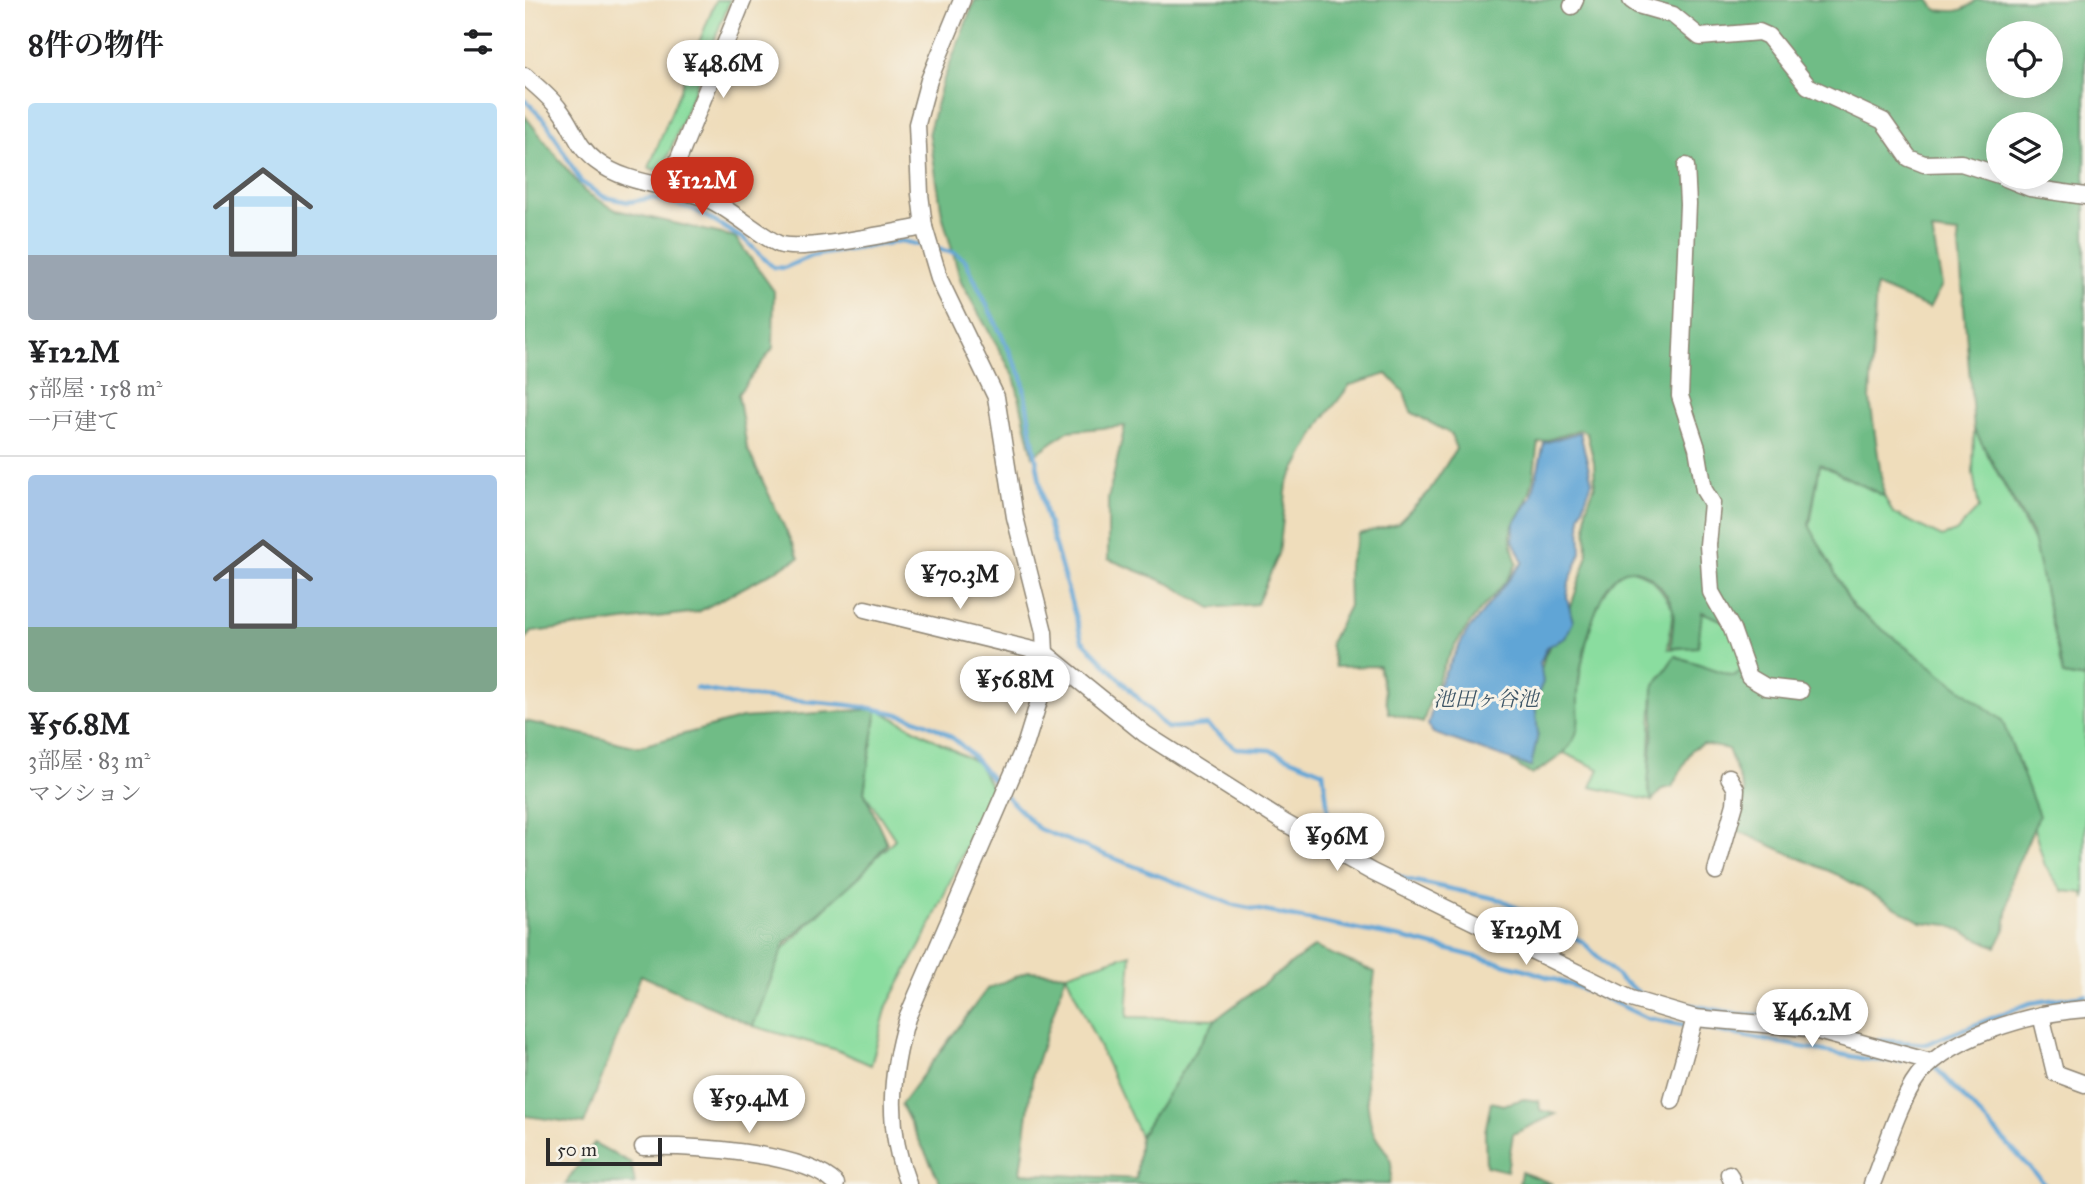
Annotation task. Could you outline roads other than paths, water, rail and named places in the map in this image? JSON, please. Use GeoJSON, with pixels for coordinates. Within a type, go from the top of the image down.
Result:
{"type":"FeatureCollection","features":[{"type":"Feature","properties":{"kind":"street"},"geometry":{"type":"LineString","coordinates":[[668,185],[743,0]]}},
{"type":"Feature","properties":{"kind":"street"},"geometry":{"type":"LineString","coordinates":[[908,1184],[892,1133],[891,1090],[897,1051],[907,1018],[1026,743],[1039,701],[1045,653],[1044,632],[1015,517],[996,397],[940,281],[924,227],[917,124],[929,80],[962,0]]}},
{"type":"Feature","properties":{"kind":"street"},"geometry":{"type":"LineString","coordinates":[[1631,0],[1638,5],[1673,15],[1700,37],[1759,32],[1768,36],[1808,86],[1883,121],[1909,158],[1924,164],[1961,163],[1986,171]]}},
{"type":"Feature","properties":{"kind":"street"},"geometry":{"type":"LineString","coordinates":[[525,76],[560,110],[574,137],[597,162],[633,179],[668,185],[708,199],[736,214],[781,245],[808,245],[924,227]]}},
{"type":"Feature","properties":{"kind":"street"},"geometry":{"type":"LineString","coordinates":[[1686,166],[1688,204],[1680,396],[1697,448],[1704,490],[1712,503],[1708,545],[1711,592],[1732,629],[1749,677],[1766,687],[1800,691]]}},
{"type":"Feature","properties":{"kind":"street"},"geometry":{"type":"LineString","coordinates":[[2037,189],[2085,196]]}},
{"type":"Feature","properties":{"kind":"street"},"geometry":{"type":"LineString","coordinates":[[865,609],[1045,653],[1145,734],[1285,823],[1372,872],[1631,999],[1695,1018],[1807,1028],[1930,1062]]}},
{"type":"Feature","properties":{"kind":"street"},"geometry":{"type":"LineString","coordinates":[[1716,871],[1735,804],[1736,789],[1729,777]]}},
{"type":"Feature","properties":{"kind":"street"},"geometry":{"type":"LineString","coordinates":[[1872,1184],[1913,1084],[1930,1062],[1976,1038],[2041,1015],[2085,1009]]}},
{"type":"Feature","properties":{"kind":"street"},"geometry":{"type":"LineString","coordinates":[[2041,1015],[2055,1073],[2085,1084]]}},
{"type":"Feature","properties":{"kind":"street"},"geometry":{"type":"LineString","coordinates":[[1672,1101],[1695,1018]]}},
{"type":"Feature","properties":{"kind":"street"},"geometry":{"type":"LineString","coordinates":[[643,1147],[691,1146],[740,1151],[809,1168],[836,1184]]}},
{"type":"Feature","properties":{"kind":"water","name":"池田ヶ谷池"},"geometry":{"type":"Polygon","coordinates":[[[1580,432],[1592,482],[1580,515],[1581,552],[1569,583],[1567,598],[1573,622],[1565,638],[1547,647],[1540,663],[1543,682],[1535,701],[1538,734],[1531,767],[1433,733],[1428,725],[1438,686],[1466,633],[1523,562],[1513,540],[1514,524],[1532,496],[1544,443],[1580,432]]]}},
{"type":"Feature","properties":{"kind":"waterway"},"geometry":{"type":"LineString","coordinates":[[525,100],[547,123],[581,182],[604,197],[629,202],[652,198],[693,209],[744,239],[773,267],[784,268],[811,256],[902,241],[925,246]]}},
{"type":"Feature","properties":{"kind":"waterway"},"geometry":{"type":"LineString","coordinates":[[933,248],[955,253],[965,260],[1022,377],[1045,511],[1082,640],[1167,728],[1207,725],[1236,748],[1270,750],[1323,772],[1331,831],[1342,848]]}},
{"type":"Feature","properties":{"kind":"waterway"},"geometry":{"type":"LineString","coordinates":[[696,688],[756,697],[854,706],[914,719],[940,730],[958,742],[1001,790]]}},
{"type":"Feature","properties":{"kind":"waterway"},"geometry":{"type":"LineString","coordinates":[[1007,797],[1039,829],[1234,905],[1407,939],[1524,969],[1592,992],[1647,1018],[1688,1026]]}},
{"type":"Feature","properties":{"kind":"waterway"},"geometry":{"type":"LineString","coordinates":[[1366,860],[1405,879],[1502,900],[1583,942],[1620,979],[1644,996]]}},
{"type":"Feature","properties":{"kind":"waterway"},"geometry":{"type":"LineString","coordinates":[[1878,1040],[1926,1044],[2030,1003],[2085,995]]}},
{"type":"Feature","properties":{"kind":"waterway"},"geometry":{"type":"LineString","coordinates":[[1653,998],[1739,1014],[1822,1018],[1849,1032]]}},
{"type":"Feature","properties":{"kind":"waterway"},"geometry":{"type":"LineString","coordinates":[[1696,1027],[1871,1060],[1901,1061]]}},
{"type":"Feature","properties":{"kind":"waterway"},"geometry":{"type":"LineString","coordinates":[[1933,1065],[2045,1184]]}}]}
